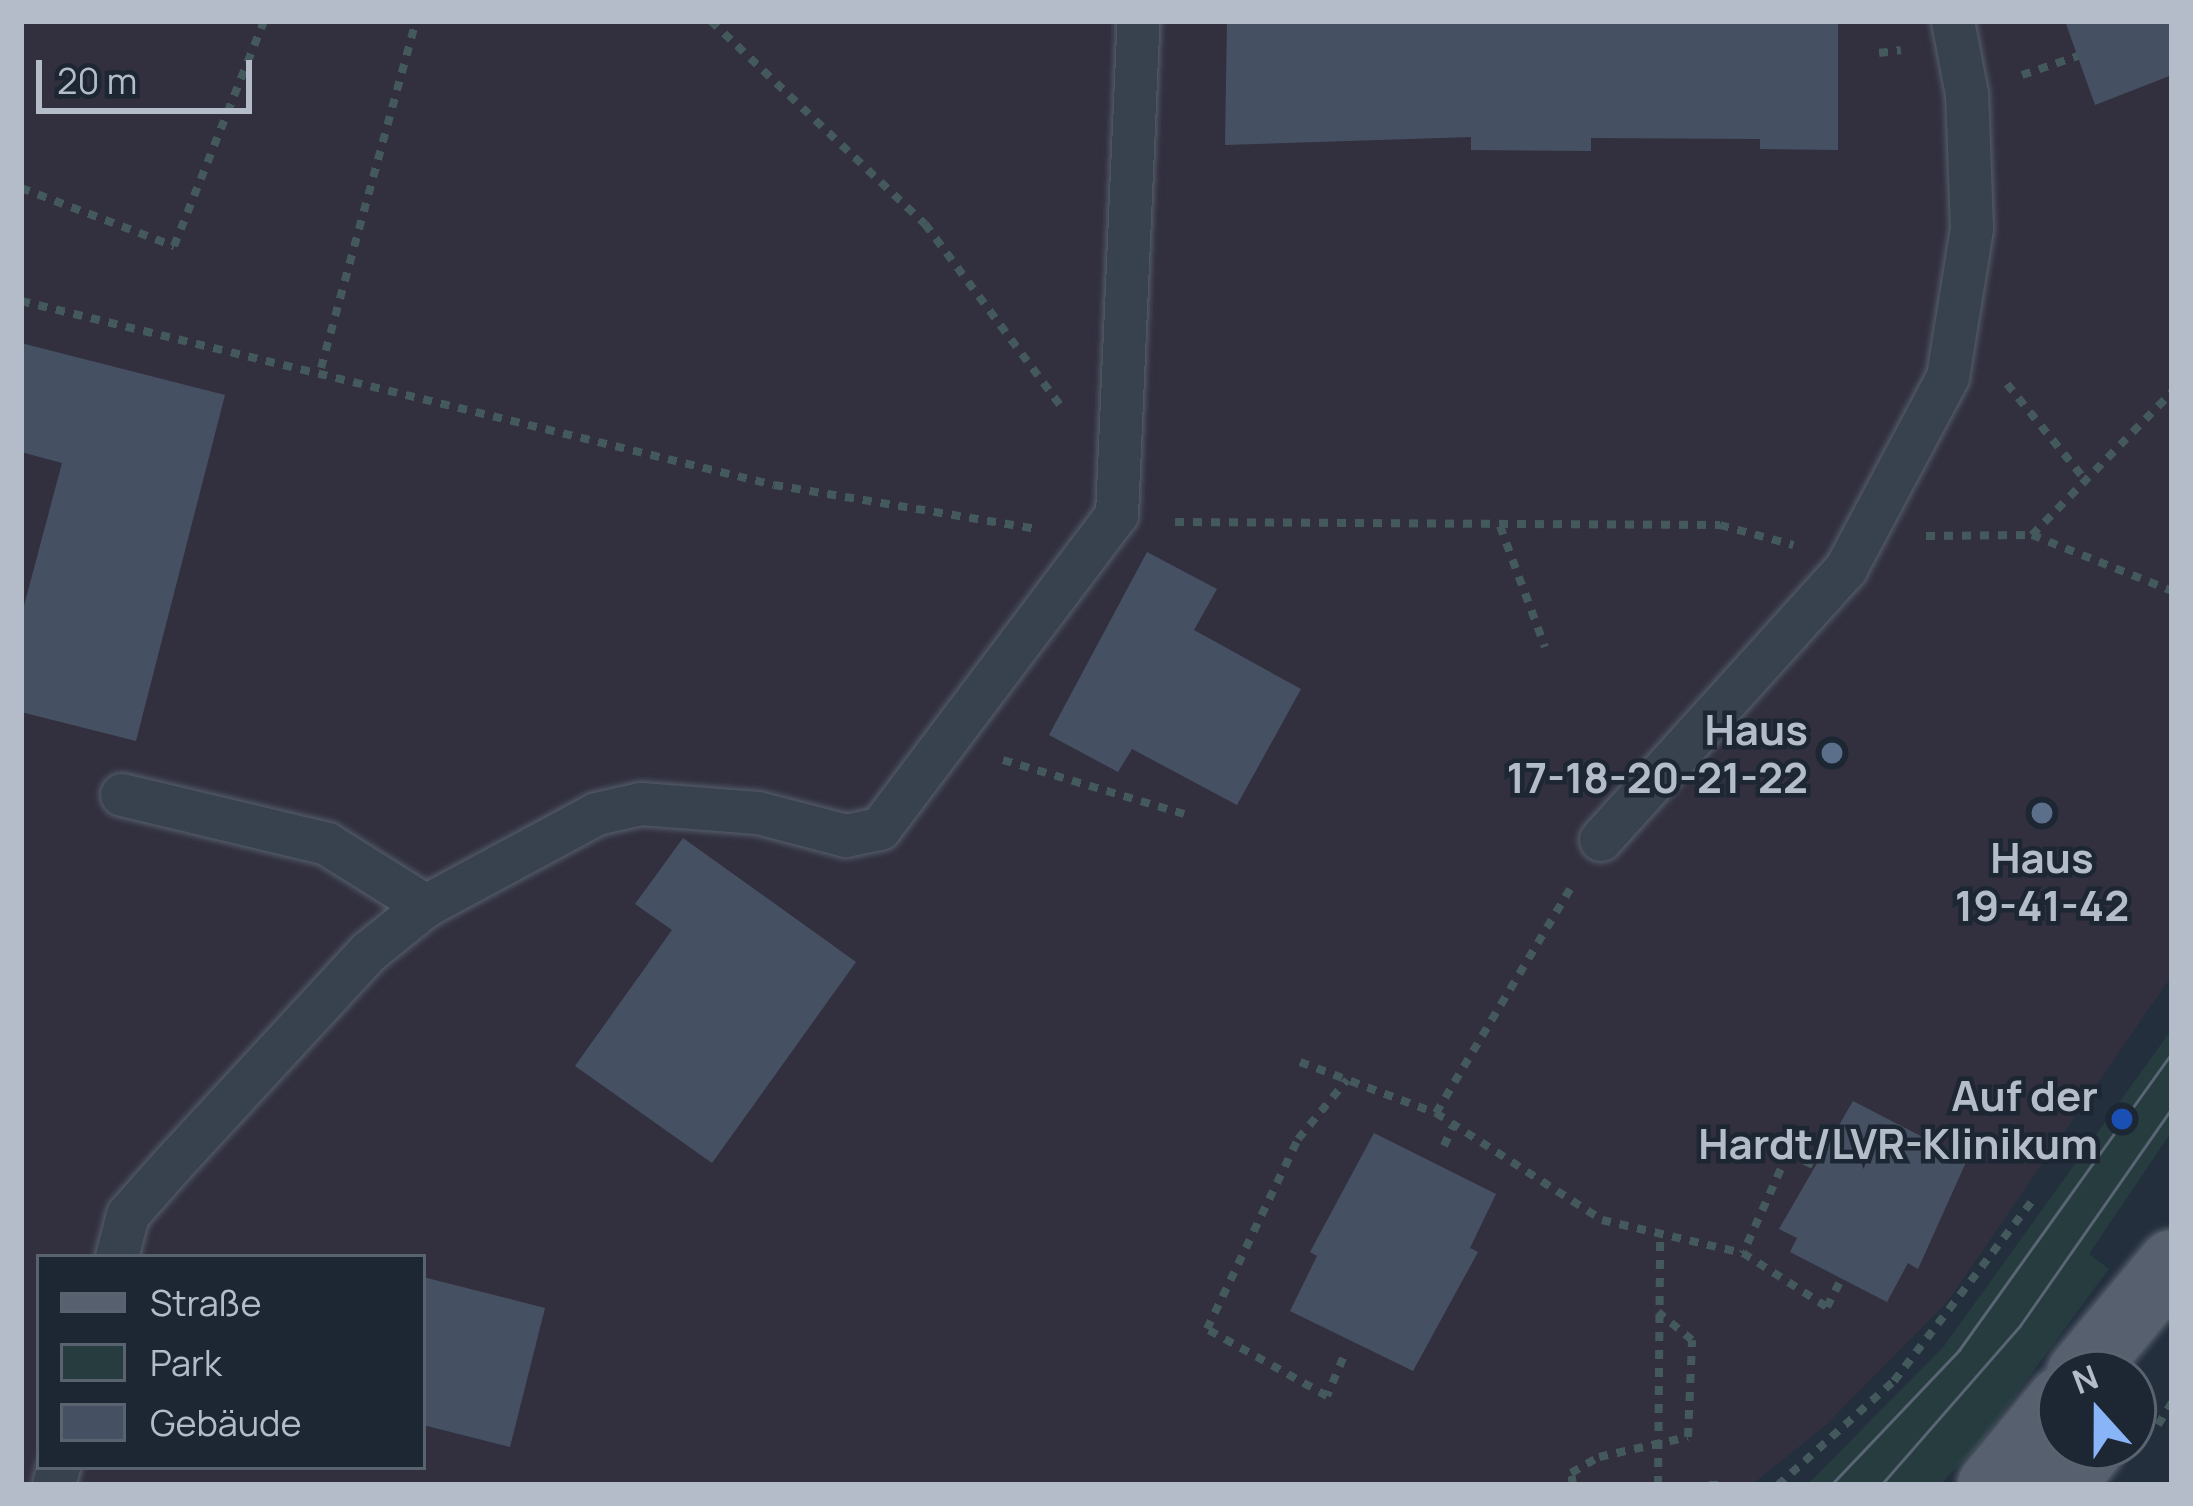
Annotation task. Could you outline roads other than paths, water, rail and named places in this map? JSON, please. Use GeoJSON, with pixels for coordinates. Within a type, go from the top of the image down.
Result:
{"type":"FeatureCollection","features":[{"type":"Feature","properties":{"kind":"main road"},"geometry":{"type":"LineString","coordinates":[[2100,1350],[2172,1263]]}},
{"type":"Feature","properties":{"kind":"main road"},"geometry":{"type":"LineString","coordinates":[[2151,1350],[2172,1306]]}},
{"type":"Feature","properties":{"kind":"main road"},"geometry":{"type":"LineString","coordinates":[[1991,1485],[2037,1429]]}},
{"type":"Feature","properties":{"kind":"lane"},"geometry":{"type":"LineString","coordinates":[[118,1254],[128,1215],[174,1163],[369,952],[426,906],[596,814],[641,804],[738,810],[863,835],[880,829],[1108,527],[1138,21]]}},
{"type":"Feature","properties":{"kind":"lane"},"geometry":{"type":"LineString","coordinates":[[1601,840],[1846,569],[1948,377],[1972,228],[1967,94],[1953,21]]}},
{"type":"Feature","properties":{"kind":"lane"},"geometry":{"type":"LineString","coordinates":[[122,795],[327,844],[426,906]]}},
{"type":"Feature","properties":{"kind":"tram line"},"geometry":{"type":"LineString","coordinates":[[1831,1485],[1959,1350],[2172,1053]]}},
{"type":"Feature","properties":{"kind":"tram line"},"geometry":{"type":"LineString","coordinates":[[1881,1485],[2019,1327],[2172,1108]]}},
{"type":"Feature","properties":{"kind":"place","name":"Haus 17-18-20-21-22"},"geometry":{"type":"Point","coordinates":[1832,753]}},
{"type":"Feature","properties":{"kind":"place","name":"Haus 19-41-42"},"geometry":{"type":"Point","coordinates":[2042,813]}},
{"type":"Feature","properties":{"kind":"place","name":"Auf der Hardt/LVR-Klinikum"},"geometry":{"type":"Point","coordinates":[2122,1119]}}]}
